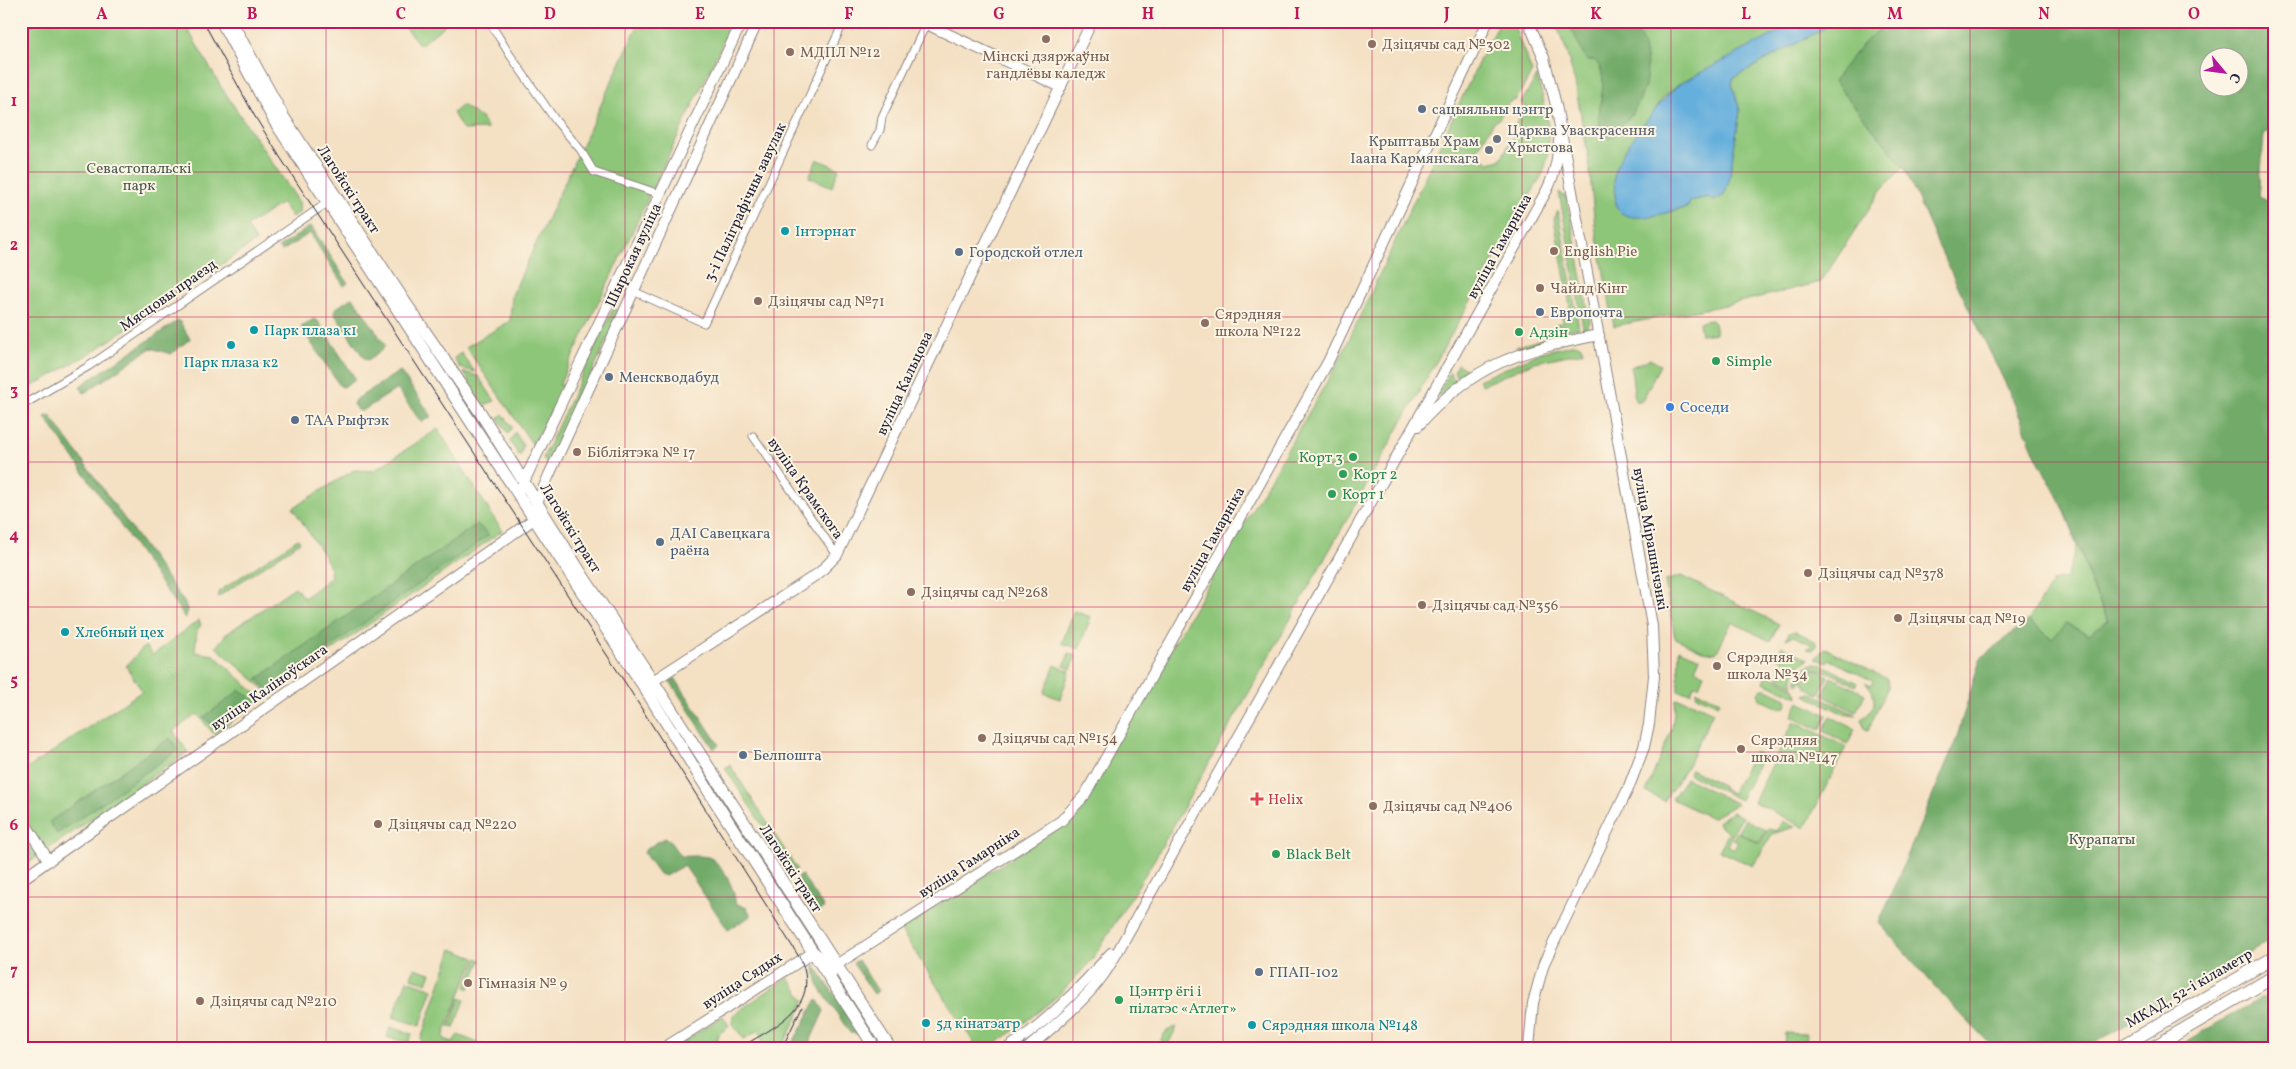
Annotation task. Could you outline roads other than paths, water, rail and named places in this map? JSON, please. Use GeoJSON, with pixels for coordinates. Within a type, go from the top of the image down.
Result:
{"type":"FeatureCollection","features":[{"type":"Feature","properties":{"kind":"highway","name":"МКАД, 52-і кіламетр"},"geometry":{"type":"LineString","coordinates":[[2119,1048],[2275,957]]}},
{"type":"Feature","properties":{"kind":"highway"},"geometry":{"type":"LineString","coordinates":[[2152,1048],[2275,976]]}},
{"type":"Feature","properties":{"kind":"main road","name":"Лагойскі тракт"},"geometry":{"type":"LineString","coordinates":[[221,21],[275,122],[523,475],[537,503],[649,684],[713,798],[876,1048]]}},
{"type":"Feature","properties":{"kind":"main road","name":"Лагойскі тракт"},"geometry":{"type":"LineString","coordinates":[[231,21],[331,200],[534,519],[723,791],[890,1048]]}},
{"type":"Feature","properties":{"kind":"main road","name":"Шырокая вуліца"},"geometry":{"type":"LineString","coordinates":[[518,494],[523,475],[611,297],[742,21]]}},
{"type":"Feature","properties":{"kind":"main road","name":"Шырокая вуліца"},"geometry":{"type":"LineString","coordinates":[[534,519],[537,503],[626,304],[758,21]]}},
{"type":"Feature","properties":{"kind":"main road","name":"вуліца Кальцова"},"geometry":{"type":"LineString","coordinates":[[649,684],[819,573],[837,555],[1092,21]]}},
{"type":"Feature","properties":{"kind":"main road","name":"вуліца Гамарніка"},"geometry":{"type":"LineString","coordinates":[[836,966],[1061,820],[1085,795],[1328,362],[1488,21]]}},
{"type":"Feature","properties":{"kind":"main road","name":"вуліца Мірашнічэнкі"},"geometry":{"type":"LineString","coordinates":[[1528,21],[1544,58],[1575,196],[1652,626],[1654,676],[1652,702],[1644,747],[1628,789],[1551,945],[1533,1003],[1529,1048]]}},
{"type":"Feature","properties":{"kind":"main road"},"geometry":{"type":"LineString","coordinates":[[923,23],[1061,87]]}},
{"type":"Feature","properties":{"kind":"main road","name":"вуліца Гамарніка"},"geometry":{"type":"LineString","coordinates":[[1028,1048],[1054,1026],[1092,988],[1104,974],[1128,933],[1547,190],[1557,159],[1560,127]]}},
{"type":"Feature","properties":{"kind":"main road","name":"вуліца Гамарніка"},"geometry":{"type":"LineString","coordinates":[[1547,190],[1555,182],[1564,182],[1575,196]]}},
{"type":"Feature","properties":{"kind":"main road"},"geometry":{"type":"LineString","coordinates":[[611,297],[626,304]]}},
{"type":"Feature","properties":{"kind":"main road","name":"вуліца Гамарніка"},"geometry":{"type":"LineString","coordinates":[[1402,446],[1449,394],[1496,364],[1515,355],[1540,347],[1599,334]]}},
{"type":"Feature","properties":{"kind":"main road","name":"вуліца Каліноўскага"},"geometry":{"type":"LineString","coordinates":[[21,880],[534,519]]}},
{"type":"Feature","properties":{"kind":"main road"},"geometry":{"type":"LineString","coordinates":[[713,798],[713,794],[717,789],[723,791]]}},
{"type":"Feature","properties":{"kind":"main road"},"geometry":{"type":"LineString","coordinates":[[21,817],[49,861]]}},
{"type":"Feature","properties":{"kind":"main road","name":"вуліца Гамарніка"},"geometry":{"type":"LineString","coordinates":[[1012,1047],[1080,987],[1128,933]]}},
{"type":"Feature","properties":{"kind":"main road"},"geometry":{"type":"LineString","coordinates":[[814,952],[826,962],[836,966],[830,977]]}},
{"type":"Feature","properties":{"kind":"main road","name":"вуліца Сядых"},"geometry":{"type":"LineString","coordinates":[[664,1048],[814,952]]}},
{"type":"Feature","properties":{"kind":"street"},"geometry":{"type":"LineString","coordinates":[[489,21],[510,55],[556,121],[580,149],[594,172],[660,194]]}},
{"type":"Feature","properties":{"kind":"street","name":"3-і Паліграфічны завулак"},"geometry":{"type":"LineString","coordinates":[[632,291],[704,323],[844,21]]}},
{"type":"Feature","properties":{"kind":"street"},"geometry":{"type":"LineString","coordinates":[[872,146],[880,130],[882,117],[923,23]]}},
{"type":"Feature","properties":{"kind":"street","name":"Мясцовы праезд"},"geometry":{"type":"LineString","coordinates":[[21,406],[89,366],[331,200]]}},
{"type":"Feature","properties":{"kind":"street","name":"вуліца Крамскога"},"geometry":{"type":"LineString","coordinates":[[753,436],[837,555]]}},
{"type":"Feature","properties":{"kind":"water"},"geometry":{"type":"Polygon","coordinates":[[[1800,21],[1837,21],[1733,78],[1732,84],[1740,111],[1729,180],[1724,195],[1714,201],[1707,197],[1691,201],[1687,207],[1646,217],[1630,216],[1620,212],[1617,208],[1616,200],[1614,177],[1616,167],[1635,136],[1665,98],[1681,83],[1800,21]]]}},
{"type":"Feature","properties":{"kind":"tram line"},"geometry":{"type":"LineString","coordinates":[[203,21],[254,115],[280,157],[626,684],[801,960],[806,977],[805,991],[799,1004],[780,1023],[740,1048]]}},
{"type":"Feature","properties":{"kind":"tram line"},"geometry":{"type":"LineString","coordinates":[[782,1048],[802,1007]]}},
{"type":"Feature","properties":{"kind":"place","name":"Мінскі дзяржаўны гандлёвы каледж"},"geometry":{"type":"Point","coordinates":[1046,39]}},
{"type":"Feature","properties":{"kind":"place","name":"Дзіцячы сад №302"},"geometry":{"type":"Point","coordinates":[1372,44]}},
{"type":"Feature","properties":{"kind":"place","name":"МДПЛ №12"},"geometry":{"type":"Point","coordinates":[790,52]}},
{"type":"Feature","properties":{"kind":"place","name":"сацыяльны цэнтр"},"geometry":{"type":"Point","coordinates":[1422,109]}},
{"type":"Feature","properties":{"kind":"place","name":"Царква Уваскрасення Хрыстова"},"geometry":{"type":"Point","coordinates":[1497,139]}},
{"type":"Feature","properties":{"kind":"place","name":"Крыптавы Храм Іаана Кармянскага"},"geometry":{"type":"Point","coordinates":[1489,150]}},
{"type":"Feature","properties":{"kind":"place","name":"Інтэрнат"},"geometry":{"type":"Point","coordinates":[785,231]}},
{"type":"Feature","properties":{"kind":"place","name":"English Pie"},"geometry":{"type":"Point","coordinates":[1554,251]}},
{"type":"Feature","properties":{"kind":"place","name":"Городской отлел"},"geometry":{"type":"Point","coordinates":[959,252]}},
{"type":"Feature","properties":{"kind":"place","name":"Чайлд Кінг"},"geometry":{"type":"Point","coordinates":[1540,288]}},
{"type":"Feature","properties":{"kind":"place","name":"Дзіцячы сад №71"},"geometry":{"type":"Point","coordinates":[758,301]}},
{"type":"Feature","properties":{"kind":"place","name":"Европочта"},"geometry":{"type":"Point","coordinates":[1540,312]}},
{"type":"Feature","properties":{"kind":"place","name":"Сярэдняя школа №122"},"geometry":{"type":"Point","coordinates":[1205,323]}},
{"type":"Feature","properties":{"kind":"place","name":"Парк плаза к1"},"geometry":{"type":"Point","coordinates":[254,330]}},
{"type":"Feature","properties":{"kind":"place","name":"Адзін"},"geometry":{"type":"Point","coordinates":[1519,332]}},
{"type":"Feature","properties":{"kind":"place","name":"Парк плаза к2"},"geometry":{"type":"Point","coordinates":[231,345]}},
{"type":"Feature","properties":{"kind":"place","name":"Simple"},"geometry":{"type":"Point","coordinates":[1716,361]}},
{"type":"Feature","properties":{"kind":"place","name":"Менскводабуд"},"geometry":{"type":"Point","coordinates":[609,377]}},
{"type":"Feature","properties":{"kind":"place","name":"Соседи"},"geometry":{"type":"Point","coordinates":[1670,407]}},
{"type":"Feature","properties":{"kind":"place","name":"ТАА Рыфтэк"},"geometry":{"type":"Point","coordinates":[295,420]}},
{"type":"Feature","properties":{"kind":"place","name":"Бібліятэка № 17"},"geometry":{"type":"Point","coordinates":[577,452]}},
{"type":"Feature","properties":{"kind":"place","name":"Корт 3"},"geometry":{"type":"Point","coordinates":[1353,457]}},
{"type":"Feature","properties":{"kind":"place","name":"Корт 2"},"geometry":{"type":"Point","coordinates":[1343,474]}},
{"type":"Feature","properties":{"kind":"place","name":"Корт 1"},"geometry":{"type":"Point","coordinates":[1332,494]}},
{"type":"Feature","properties":{"kind":"place","name":"ДАІ Савецкага раёна"},"geometry":{"type":"Point","coordinates":[660,542]}},
{"type":"Feature","properties":{"kind":"place","name":"Дзіцячы сад №378"},"geometry":{"type":"Point","coordinates":[1808,573]}},
{"type":"Feature","properties":{"kind":"place","name":"Дзіцячы сад №268"},"geometry":{"type":"Point","coordinates":[911,592]}},
{"type":"Feature","properties":{"kind":"place","name":"Дзіцячы сад №356"},"geometry":{"type":"Point","coordinates":[1422,605]}},
{"type":"Feature","properties":{"kind":"place","name":"Дзіцячы сад №19"},"geometry":{"type":"Point","coordinates":[1898,618]}},
{"type":"Feature","properties":{"kind":"place","name":"Хлебный цех"},"geometry":{"type":"Point","coordinates":[65,632]}},
{"type":"Feature","properties":{"kind":"place","name":"Сярэдняя школа №34"},"geometry":{"type":"Point","coordinates":[1717,666]}},
{"type":"Feature","properties":{"kind":"place","name":"Дзіцячы сад №154"},"geometry":{"type":"Point","coordinates":[982,738]}},
{"type":"Feature","properties":{"kind":"place","name":"Сярэдняя школа №147"},"geometry":{"type":"Point","coordinates":[1741,749]}},
{"type":"Feature","properties":{"kind":"place","name":"Белпошта"},"geometry":{"type":"Point","coordinates":[743,755]}},
{"type":"Feature","properties":{"kind":"place","name":"Helix"},"geometry":{"type":"Point","coordinates":[1257,799]}},
{"type":"Feature","properties":{"kind":"place","name":"Дзіцячы сад №406"},"geometry":{"type":"Point","coordinates":[1373,806]}},
{"type":"Feature","properties":{"kind":"place","name":"Дзіцячы сад №220"},"geometry":{"type":"Point","coordinates":[378,824]}},
{"type":"Feature","properties":{"kind":"place","name":"Black Belt"},"geometry":{"type":"Point","coordinates":[1276,854]}},
{"type":"Feature","properties":{"kind":"place","name":"ГПАП-102"},"geometry":{"type":"Point","coordinates":[1259,972]}},
{"type":"Feature","properties":{"kind":"place","name":"Гімназія № 9"},"geometry":{"type":"Point","coordinates":[468,983]}},
{"type":"Feature","properties":{"kind":"place","name":"Цэнтр ёгі і пілатэс «Атлет»"},"geometry":{"type":"Point","coordinates":[1119,1000]}},
{"type":"Feature","properties":{"kind":"place","name":"Дзіцячы сад №210"},"geometry":{"type":"Point","coordinates":[200,1001]}},
{"type":"Feature","properties":{"kind":"place","name":"5д кінатэатр"},"geometry":{"type":"Point","coordinates":[926,1023]}},
{"type":"Feature","properties":{"kind":"place","name":"Сярэдняя школа №148"},"geometry":{"type":"Point","coordinates":[1252,1025]}},
{"type":"Feature","properties":{"kind":"park label","name":"Севастопальскі парк"},"geometry":{"type":"Point","coordinates":[139,176]}},
{"type":"Feature","properties":{"kind":"park label","name":"Курапаты"},"geometry":{"type":"Point","coordinates":[2102,839]}}]}
